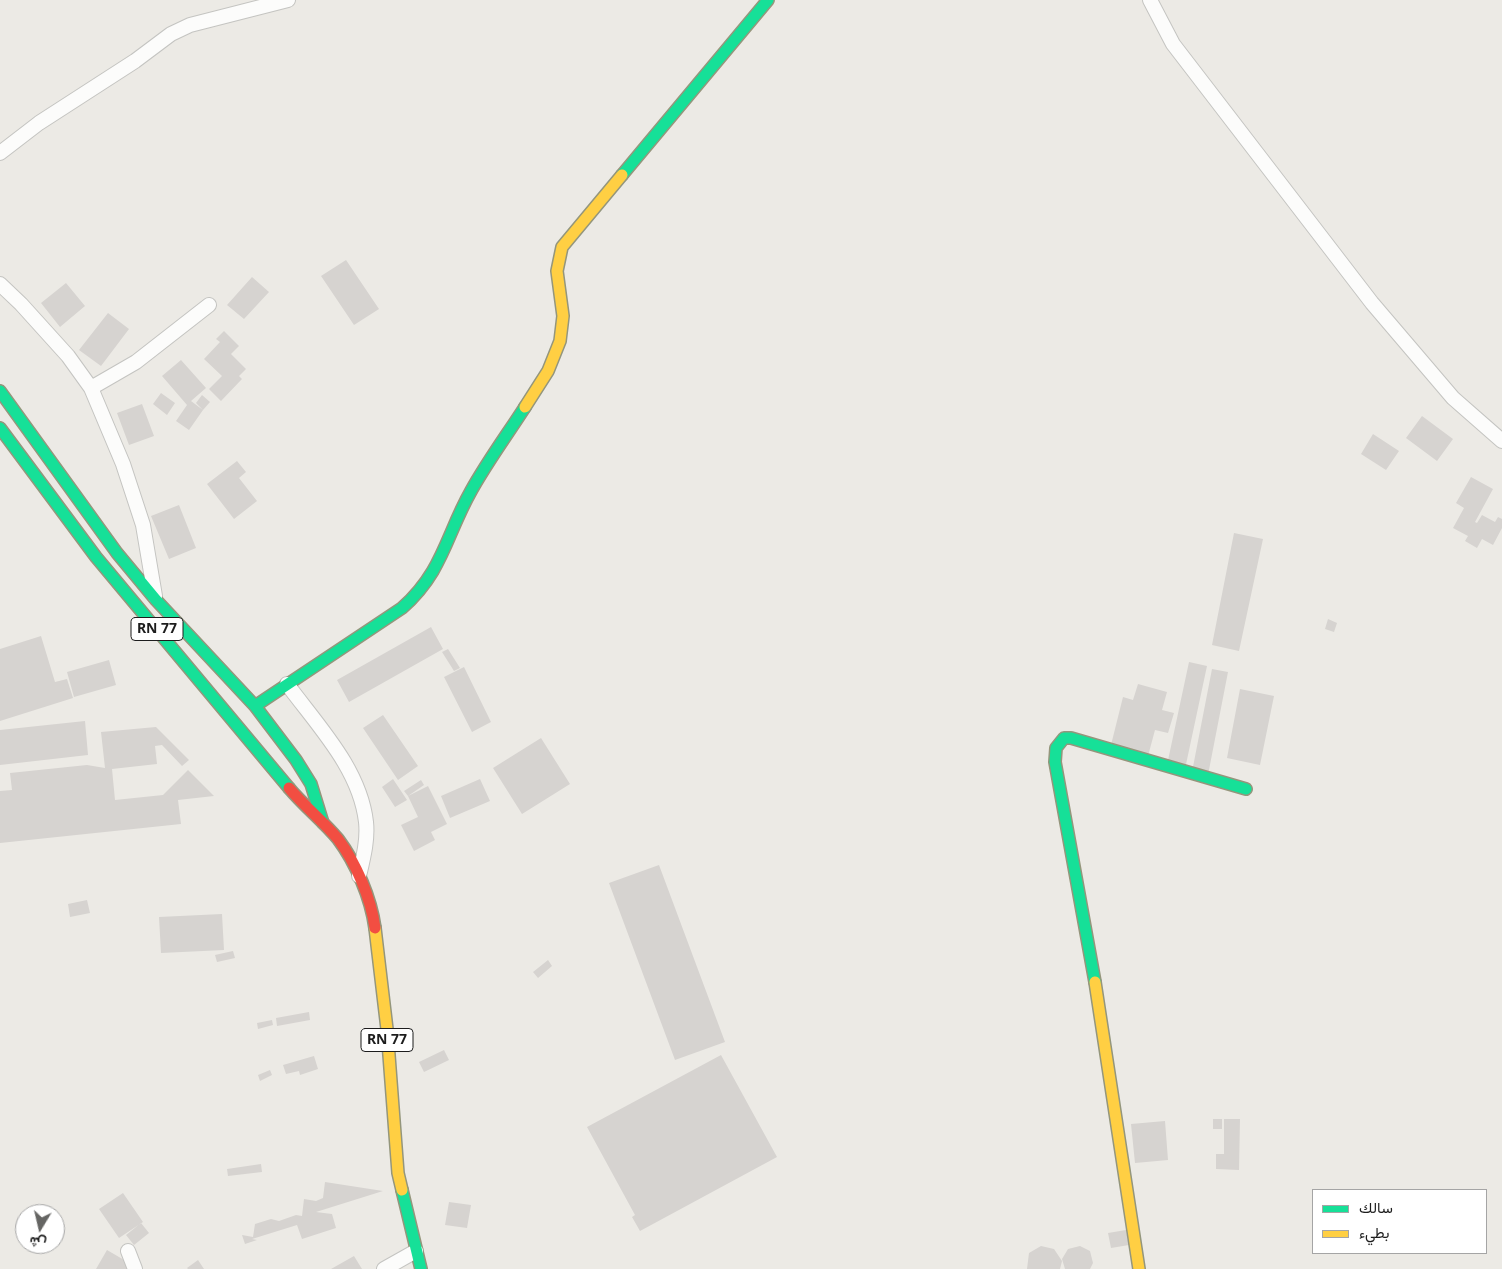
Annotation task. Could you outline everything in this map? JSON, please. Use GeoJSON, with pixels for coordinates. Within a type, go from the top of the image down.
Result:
{"type":"FeatureCollection","features":[{"type":"Feature","properties":{"kind":"street"},"geometry":{"type":"LineString","coordinates":[[0,153],[39,123],[171,34],[190,25],[288,0]]}},
{"type":"Feature","properties":{"kind":"street"},"geometry":{"type":"LineString","coordinates":[[255,706],[402,608],[428,584],[438,568],[468,497],[548,372],[558,352],[562,330],[562,309],[556,264],[562,247],[768,0]]}},
{"type":"Feature","properties":{"kind":"street"},"geometry":{"type":"LineString","coordinates":[[1150,0],[1173,44],[1372,302],[1453,398],[1502,441]]}},
{"type":"Feature","properties":{"kind":"street"},"geometry":{"type":"LineString","coordinates":[[0,284],[21,304],[68,356],[91,388],[123,464],[142,525],[156,600]]}},
{"type":"Feature","properties":{"kind":"street"},"geometry":{"type":"LineString","coordinates":[[91,388],[136,362],[209,305]]}},
{"type":"Feature","properties":{"kind":"street"},"geometry":{"type":"LineString","coordinates":[[0,391],[117,553],[156,600],[255,706],[311,784],[323,823]]}},
{"type":"Feature","properties":{"kind":"street","name":"RN 77"},"geometry":{"type":"LineString","coordinates":[[0,428],[96,557],[300,800],[344,848],[359,876],[373,915],[378,948],[398,1173],[421,1269]]}},
{"type":"Feature","properties":{"kind":"street"},"geometry":{"type":"LineString","coordinates":[[287,684],[335,748],[362,799],[366,824],[365,846],[359,876]]}},
{"type":"Feature","properties":{"kind":"street"},"geometry":{"type":"LineString","coordinates":[[1140,1269],[1104,1028],[1055,762],[1056,748],[1064,738],[1071,738],[1246,789]]}},
{"type":"Feature","properties":{"kind":"street"},"geometry":{"type":"LineString","coordinates":[[384,1269],[416,1250]]}},
{"type":"Feature","properties":{"kind":"street"},"geometry":{"type":"LineString","coordinates":[[128,1251],[136,1269]]}},
{"type":"Feature","properties":{"kind":"building"},"geometry":{"type":"Polygon","coordinates":[[[346,260],[379,309],[354,325],[321,276],[346,260]]]}},
{"type":"Feature","properties":{"kind":"building"},"geometry":{"type":"Polygon","coordinates":[[[252,277],[269,292],[244,319],[227,305],[252,277]]]}},
{"type":"Feature","properties":{"kind":"building"},"geometry":{"type":"Polygon","coordinates":[[[66,283],[85,306],[60,327],[41,303],[66,283]]]}},
{"type":"Feature","properties":{"kind":"building"},"geometry":{"type":"Polygon","coordinates":[[[108,313],[129,329],[101,366],[79,350],[108,313]]]}},
{"type":"Feature","properties":{"kind":"building"},"geometry":{"type":"Polygon","coordinates":[[[224,331],[239,346],[231,354],[246,369],[239,376],[242,379],[221,401],[209,389],[222,376],[204,359],[220,342],[216,339],[224,331]]]}},
{"type":"Feature","properties":{"kind":"building"},"geometry":{"type":"Polygon","coordinates":[[[181,360],[206,388],[191,401],[203,410],[189,430],[176,421],[187,405],[162,376],[181,360]]]}},
{"type":"Feature","properties":{"kind":"building"},"geometry":{"type":"Polygon","coordinates":[[[161,393],[175,403],[167,415],[153,404],[161,393]]]}},
{"type":"Feature","properties":{"kind":"building"},"geometry":{"type":"Polygon","coordinates":[[[202,395],[210,402],[203,410],[196,403],[202,395]]]}},
{"type":"Feature","properties":{"kind":"building"},"geometry":{"type":"Polygon","coordinates":[[[142,404],[154,436],[129,445],[117,413],[142,404]]]}},
{"type":"Feature","properties":{"kind":"building"},"geometry":{"type":"Polygon","coordinates":[[[1422,416],[1453,439],[1437,461],[1406,438],[1422,416]]]}},
{"type":"Feature","properties":{"kind":"building"},"geometry":{"type":"Polygon","coordinates":[[[1373,434],[1399,451],[1386,470],[1361,454],[1373,434]]]}},
{"type":"Feature","properties":{"kind":"building"},"geometry":{"type":"Polygon","coordinates":[[[237,461],[246,472],[239,478],[257,501],[234,519],[207,484],[237,461]]]}},
{"type":"Feature","properties":{"kind":"building"},"geometry":{"type":"Polygon","coordinates":[[[1471,477],[1493,489],[1475,522],[1477,523],[1482,515],[1495,522],[1498,517],[1502,519],[1502,528],[1493,545],[1482,539],[1477,548],[1465,541],[1468,536],[1453,528],[1464,508],[1456,503],[1471,477]]]}},
{"type":"Feature","properties":{"kind":"building"},"geometry":{"type":"Polygon","coordinates":[[[179,505],[196,548],[169,559],[151,516],[179,505]]]}},
{"type":"Feature","properties":{"kind":"building"},"geometry":{"type":"Polygon","coordinates":[[[1234,533],[1263,539],[1239,651],[1212,645],[1234,533]]]}},
{"type":"Feature","properties":{"kind":"building"},"geometry":{"type":"Polygon","coordinates":[[[1328,619],[1337,623],[1334,632],[1325,629],[1328,619]]]}},
{"type":"Feature","properties":{"kind":"building"},"geometry":{"type":"Polygon","coordinates":[[[431,627],[443,649],[349,702],[337,680],[431,627]]]}},
{"type":"Feature","properties":{"kind":"building"},"geometry":{"type":"Polygon","coordinates":[[[41,636],[55,682],[67,679],[73,698],[0,721],[0,649],[41,636]]]}},
{"type":"Feature","properties":{"kind":"building"},"geometry":{"type":"Polygon","coordinates":[[[448,649],[460,668],[454,671],[442,652],[448,649]]]}},
{"type":"Feature","properties":{"kind":"building"},"geometry":{"type":"Polygon","coordinates":[[[109,660],[116,685],[74,697],[67,672],[109,660]]]}},
{"type":"Feature","properties":{"kind":"building"},"geometry":{"type":"Polygon","coordinates":[[[1189,662],[1207,666],[1185,769],[1167,765],[1189,662]]]}},
{"type":"Feature","properties":{"kind":"building"},"geometry":{"type":"Polygon","coordinates":[[[464,667],[491,722],[472,732],[444,677],[464,667]]]}},
{"type":"Feature","properties":{"kind":"building"},"geometry":{"type":"Polygon","coordinates":[[[1212,669],[1228,672],[1208,775],[1192,772],[1212,669]]]}},
{"type":"Feature","properties":{"kind":"building"},"geometry":{"type":"Polygon","coordinates":[[[1138,684],[1167,692],[1162,710],[1174,713],[1168,733],[1155,730],[1148,756],[1111,745],[1123,697],[1133,700],[1138,684]]]}},
{"type":"Feature","properties":{"kind":"building"},"geometry":{"type":"Polygon","coordinates":[[[1240,689],[1274,696],[1260,765],[1227,758],[1240,689]]]}},
{"type":"Feature","properties":{"kind":"building"},"geometry":{"type":"Polygon","coordinates":[[[383,715],[418,766],[398,780],[363,728],[383,715]]]}},
{"type":"Feature","properties":{"kind":"building"},"geometry":{"type":"Polygon","coordinates":[[[85,721],[88,755],[0,765],[0,730],[85,721]]]}},
{"type":"Feature","properties":{"kind":"building"},"geometry":{"type":"Polygon","coordinates":[[[156,727],[189,760],[182,766],[162,745],[155,746],[157,764],[112,769],[115,800],[163,795],[188,770],[214,796],[178,800],[181,824],[0,843],[0,791],[12,790],[10,773],[87,765],[105,768],[101,732],[156,727]]]}},
{"type":"Feature","properties":{"kind":"building"},"geometry":{"type":"Polygon","coordinates":[[[541,738],[570,784],[522,814],[493,768],[541,738]]]}},
{"type":"Feature","properties":{"kind":"building"},"geometry":{"type":"Polygon","coordinates":[[[393,779],[407,800],[395,807],[382,787],[393,779]]]}},
{"type":"Feature","properties":{"kind":"building"},"geometry":{"type":"Polygon","coordinates":[[[480,779],[490,801],[450,818],[441,796],[480,779]]]}},
{"type":"Feature","properties":{"kind":"building"},"geometry":{"type":"Polygon","coordinates":[[[421,780],[424,785],[408,796],[404,791],[421,780]]]}},
{"type":"Feature","properties":{"kind":"building"},"geometry":{"type":"Polygon","coordinates":[[[428,786],[447,824],[431,832],[435,840],[414,851],[401,825],[418,817],[408,796],[428,786]]]}},
{"type":"Feature","properties":{"kind":"building"},"geometry":{"type":"Polygon","coordinates":[[[659,865],[725,1042],[675,1060],[609,883],[659,865]]]}},
{"type":"Feature","properties":{"kind":"building"},"geometry":{"type":"Polygon","coordinates":[[[87,900],[90,913],[70,917],[68,904],[87,900]]]}},
{"type":"Feature","properties":{"kind":"building"},"geometry":{"type":"Polygon","coordinates":[[[222,914],[224,950],[161,953],[159,917],[222,914]]]}},
{"type":"Feature","properties":{"kind":"building"},"geometry":{"type":"Polygon","coordinates":[[[233,951],[235,958],[217,962],[215,955],[233,951]]]}},
{"type":"Feature","properties":{"kind":"building"},"geometry":{"type":"Polygon","coordinates":[[[548,960],[552,966],[538,978],[533,972],[548,960]]]}},
{"type":"Feature","properties":{"kind":"building"},"geometry":{"type":"Polygon","coordinates":[[[309,1012],[310,1020],[277,1026],[276,1018],[309,1012]]]}},
{"type":"Feature","properties":{"kind":"building"},"geometry":{"type":"Polygon","coordinates":[[[272,1020],[273,1025],[258,1029],[257,1023],[272,1020]]]}},
{"type":"Feature","properties":{"kind":"building"},"geometry":{"type":"Polygon","coordinates":[[[444,1050],[449,1060],[424,1072],[419,1062],[444,1050]]]}},
{"type":"Feature","properties":{"kind":"building"},"geometry":{"type":"Polygon","coordinates":[[[721,1055],[777,1157],[640,1231],[632,1217],[635,1215],[587,1127],[721,1055]]]}},
{"type":"Feature","properties":{"kind":"building"},"geometry":{"type":"Polygon","coordinates":[[[314,1056],[318,1069],[300,1075],[299,1071],[286,1074],[283,1065],[314,1056]]]}},
{"type":"Feature","properties":{"kind":"building"},"geometry":{"type":"Polygon","coordinates":[[[270,1070],[272,1075],[260,1081],[258,1075],[270,1070]]]}},
{"type":"Feature","properties":{"kind":"building"},"geometry":{"type":"Polygon","coordinates":[[[1213,1119],[1222,1119],[1222,1129],[1213,1129],[1213,1119]]]}},
{"type":"Feature","properties":{"kind":"building"},"geometry":{"type":"Polygon","coordinates":[[[1224,1119],[1240,1119],[1239,1170],[1216,1169],[1216,1154],[1224,1154],[1224,1119]]]}},
{"type":"Feature","properties":{"kind":"building"},"geometry":{"type":"Polygon","coordinates":[[[1165,1121],[1168,1160],[1135,1163],[1131,1124],[1165,1121]]]}},
{"type":"Feature","properties":{"kind":"building"},"geometry":{"type":"Polygon","coordinates":[[[261,1164],[262,1172],[228,1176],[227,1169],[261,1164]]]}},
{"type":"Feature","properties":{"kind":"building"},"geometry":{"type":"Polygon","coordinates":[[[325,1182],[383,1191],[316,1212],[332,1214],[336,1228],[302,1239],[297,1225],[252,1239],[257,1240],[245,1244],[242,1235],[253,1237],[255,1224],[271,1219],[279,1221],[296,1215],[302,1216],[304,1199],[316,1201],[323,1198],[325,1182]]]}},
{"type":"Feature","properties":{"kind":"building"},"geometry":{"type":"Polygon","coordinates":[[[123,1193],[143,1222],[119,1238],[99,1209],[123,1193]]]}},
{"type":"Feature","properties":{"kind":"building"},"geometry":{"type":"Polygon","coordinates":[[[449,1202],[471,1205],[467,1228],[445,1225],[449,1202]]]}},
{"type":"Feature","properties":{"kind":"building"},"geometry":{"type":"Polygon","coordinates":[[[141,1223],[149,1233],[134,1245],[126,1235],[141,1223]]]}},
{"type":"Feature","properties":{"kind":"building"},"geometry":{"type":"Polygon","coordinates":[[[1126,1230],[1129,1245],[1111,1248],[1108,1233],[1126,1230]]]}},
{"type":"Feature","properties":{"kind":"building"},"geometry":{"type":"Polygon","coordinates":[[[1041,1246],[1054,1249],[1062,1261],[1060,1269],[1027,1269],[1029,1253],[1041,1246]]]}},
{"type":"Feature","properties":{"kind":"building"},"geometry":{"type":"Polygon","coordinates":[[[1080,1246],[1090,1251],[1093,1263],[1090,1269],[1065,1269],[1062,1259],[1068,1249],[1080,1246]]]}},
{"type":"Feature","properties":{"kind":"building"},"geometry":{"type":"Polygon","coordinates":[[[107,1250],[131,1264],[128,1269],[96,1269],[107,1250]]]}},
{"type":"Feature","properties":{"kind":"building"},"geometry":{"type":"Polygon","coordinates":[[[354,1256],[362,1269],[331,1269],[354,1256]]]}},
{"type":"Feature","properties":{"kind":"building"},"geometry":{"type":"Polygon","coordinates":[[[198,1260],[204,1269],[187,1268],[198,1260]]]}},
{"type":"Feature","properties":{"kind":"traffic: fast"},"geometry":{"type":"LineString","coordinates":[[622,175],[768,0]]}},
{"type":"Feature","properties":{"kind":"traffic: fast"},"geometry":{"type":"LineString","coordinates":[[0,391],[117,553],[156,600],[255,706],[296,760],[311,784],[323,823]]}},
{"type":"Feature","properties":{"kind":"traffic: fast"},"geometry":{"type":"LineString","coordinates":[[255,706],[402,608],[416,594],[427,581],[435,567],[477,480],[525,407]]}},
{"type":"Feature","properties":{"kind":"traffic: fast"},"geometry":{"type":"LineString","coordinates":[[0,428],[96,557],[289,788]]}},
{"type":"Feature","properties":{"kind":"traffic: fast"},"geometry":{"type":"LineString","coordinates":[[1095,982],[1055,762],[1056,748],[1064,738],[1071,738],[1246,789]]}},
{"type":"Feature","properties":{"kind":"traffic: fast"},"geometry":{"type":"LineString","coordinates":[[402,1190],[421,1269]]}},
{"type":"Feature","properties":{"kind":"traffic: slow"},"geometry":{"type":"LineString","coordinates":[[525,407],[548,371],[560,341],[563,316],[557,271],[562,247],[622,175]]}},
{"type":"Feature","properties":{"kind":"traffic: slow"},"geometry":{"type":"LineString","coordinates":[[375,928],[387,1029],[398,1173],[402,1190]]}},
{"type":"Feature","properties":{"kind":"traffic: slow"},"geometry":{"type":"LineString","coordinates":[[1095,982],[1139,1269]]}},
{"type":"Feature","properties":{"kind":"traffic: jam"},"geometry":{"type":"LineString","coordinates":[[289,788],[345,848],[357,870],[366,893],[375,928]]}}]}
